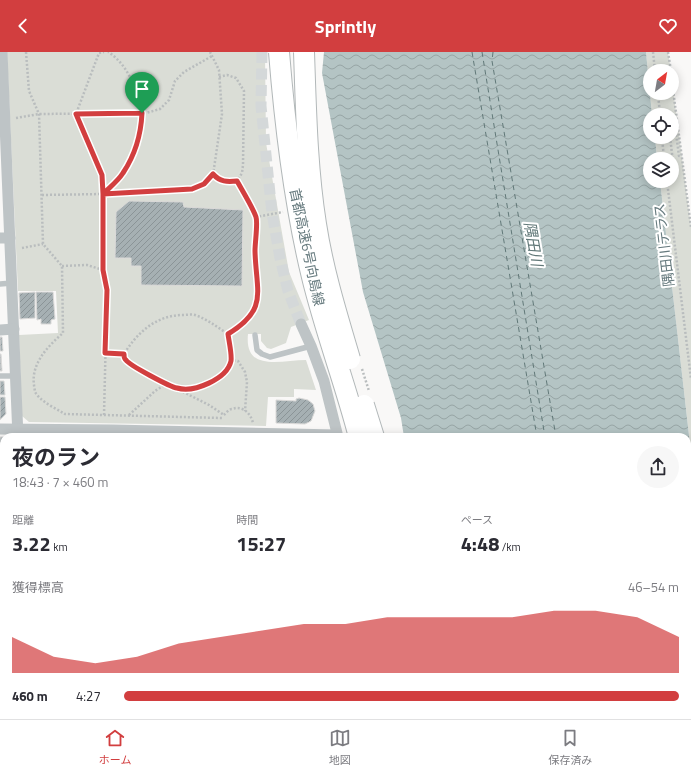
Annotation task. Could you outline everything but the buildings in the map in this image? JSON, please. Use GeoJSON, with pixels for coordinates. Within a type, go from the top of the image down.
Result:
{"type":"FeatureCollection","features":[{"type":"Feature","properties":{"kind":"highway","name":"首都高速6号向島線"},"geometry":{"type":"LineString","coordinates":[[279,52],[292,173],[301,226],[312,277],[358,433]]}},
{"type":"Feature","properties":{"kind":"highway"},"geometry":{"type":"LineString","coordinates":[[294,52],[295,69],[310,174]]}},
{"type":"Feature","properties":{"kind":"highway","name":"首都高速6号向島線"},"geometry":{"type":"LineString","coordinates":[[304,52],[310,174],[316,226],[338,320],[373,433]]}},
{"type":"Feature","properties":{"kind":"street"},"geometry":{"type":"LineString","coordinates":[[2,52],[5,238],[12,284],[18,433]]}},
{"type":"Feature","properties":{"kind":"street"},"geometry":{"type":"LineString","coordinates":[[301,324],[324,382],[337,433]]}},
{"type":"Feature","properties":{"kind":"street"},"geometry":{"type":"LineString","coordinates":[[0,330],[14,329]]}},
{"type":"Feature","properties":{"kind":"street"},"geometry":{"type":"LineString","coordinates":[[0,429],[18,433],[90,433]]}},
{"type":"Feature","properties":{"kind":"street"},"geometry":{"type":"LineString","coordinates":[[184,433],[238,433]]}},
{"type":"Feature","properties":{"kind":"lane"},"geometry":{"type":"LineString","coordinates":[[0,284],[12,284]]}},
{"type":"Feature","properties":{"kind":"lane"},"geometry":{"type":"LineString","coordinates":[[255,334],[257,350],[270,357],[311,346]]}},
{"type":"Feature","properties":{"kind":"lane"},"geometry":{"type":"LineString","coordinates":[[0,376],[15,376]]}},
{"type":"Feature","properties":{"kind":"path"},"geometry":{"type":"LineString","coordinates":[[26,52],[29,91],[39,114],[43,244],[62,266],[62,333],[38,361],[33,378],[35,391],[46,403],[65,414],[222,418]]}},
{"type":"Feature","properties":{"kind":"path"},"geometry":{"type":"LineString","coordinates":[[104,52],[99,53],[76,114],[102,175],[103,270],[107,290],[104,415]]}},
{"type":"Feature","properties":{"kind":"path"},"geometry":{"type":"LineString","coordinates":[[103,194],[122,174],[133,154],[139,138],[142,113],[131,77],[109,52]]}},
{"type":"Feature","properties":{"kind":"path"},"geometry":{"type":"LineString","coordinates":[[42,196],[192,189],[204,184],[213,174],[222,114],[219,70],[210,52]]}},
{"type":"Feature","properties":{"kind":"path"},"geometry":{"type":"LineString","coordinates":[[653,52],[654,64]]}},
{"type":"Feature","properties":{"kind":"path"},"geometry":{"type":"LineString","coordinates":[[668,52],[670,64]]}},
{"type":"Feature","properties":{"kind":"path"},"geometry":{"type":"LineString","coordinates":[[4,119],[39,114],[142,113],[160,109],[169,100],[175,81],[184,72],[212,56]]}},
{"type":"Feature","properties":{"kind":"path"},"geometry":{"type":"LineString","coordinates":[[219,77],[227,75],[236,78],[244,91],[243,165],[242,173],[237,181]]}},
{"type":"Feature","properties":{"kind":"path"},"geometry":{"type":"LineString","coordinates":[[679,132],[691,227]]}},
{"type":"Feature","properties":{"kind":"path"},"geometry":{"type":"LineString","coordinates":[[677,144],[679,156],[682,155]]}},
{"type":"Feature","properties":{"kind":"path"},"geometry":{"type":"LineString","coordinates":[[213,174],[218,180],[227,182],[237,181]]}},
{"type":"Feature","properties":{"kind":"path"},"geometry":{"type":"LineString","coordinates":[[228,334],[246,321],[256,305],[258,291],[256,217],[237,181]]}},
{"type":"Feature","properties":{"kind":"path","name":"隅田川テラス"},"geometry":{"type":"LineString","coordinates":[[668,188],[691,379]]}},
{"type":"Feature","properties":{"kind":"path"},"geometry":{"type":"LineString","coordinates":[[256,217],[284,212]]}},
{"type":"Feature","properties":{"kind":"path"},"geometry":{"type":"LineString","coordinates":[[18,249],[43,244]]}},
{"type":"Feature","properties":{"kind":"path"},"geometry":{"type":"LineString","coordinates":[[62,266],[87,264],[103,270]]}},
{"type":"Feature","properties":{"kind":"path"},"geometry":{"type":"LineString","coordinates":[[177,388],[189,389],[206,384],[218,378],[227,370],[231,360],[228,334],[207,320],[194,314],[176,315],[162,318],[141,331],[124,354],[126,360],[140,370],[209,405],[224,415]]}},
{"type":"Feature","properties":{"kind":"path"},"geometry":{"type":"LineString","coordinates":[[105,353],[124,354]]}},
{"type":"Feature","properties":{"kind":"path"},"geometry":{"type":"LineString","coordinates":[[231,360],[238,361],[245,372],[247,382],[245,411]]}},
{"type":"Feature","properties":{"kind":"path"},"geometry":{"type":"LineString","coordinates":[[129,416],[155,391],[167,383]]}},
{"type":"Feature","properties":{"kind":"path"},"geometry":{"type":"LineString","coordinates":[[219,432],[219,423],[224,415],[232,409],[241,408],[250,414],[258,433]]}},
{"type":"Feature","properties":{"kind":"shaded area"},"geometry":{"type":"Polygon","coordinates":[[[7,52],[265,52],[266,143],[289,272],[309,320],[291,327],[286,343],[271,349],[267,348],[261,341],[261,334],[248,334],[248,346],[252,355],[266,362],[306,360],[316,390],[294,389],[294,397],[268,397],[266,426],[29,422],[22,416],[19,335],[58,333],[56,291],[18,291],[7,52]]]}},
{"type":"Feature","properties":{"kind":"shaded area"},"geometry":{"type":"Polygon","coordinates":[[[646,52],[668,52],[670,64],[647,64],[646,52]]]}},
{"type":"Feature","properties":{"kind":"shaded area"},"geometry":{"type":"Polygon","coordinates":[[[651,100],[674,100],[675,108],[651,108],[651,100]]]}},
{"type":"Feature","properties":{"kind":"shaded area"},"geometry":{"type":"Polygon","coordinates":[[[679,135],[691,227],[691,433],[689,433],[661,188],[679,188],[679,152],[656,152],[656,144],[679,144],[679,135]]]}},
{"type":"Feature","properties":{"kind":"water","name":"隅田川"},"geometry":{"type":"Polygon","coordinates":[[[324,52],[646,52],[647,64],[643,64],[643,100],[651,100],[651,108],[643,108],[643,144],[656,144],[656,152],[643,152],[643,188],[661,188],[689,433],[403,433],[401,418],[363,292],[322,73],[324,52]]]}},
{"type":"Feature","properties":{"kind":"ferry route"},"geometry":{"type":"LineString","coordinates":[[472,52],[536,433]]}},
{"type":"Feature","properties":{"kind":"ferry route"},"geometry":{"type":"LineString","coordinates":[[482,52],[544,433]]}},
{"type":"Feature","properties":{"kind":"ferry route"},"geometry":{"type":"LineString","coordinates":[[493,52],[492,61],[555,433]]}},
{"type":"Feature","properties":{"kind":"tunnel"},"geometry":{"type":"LineString","coordinates":[[262,52],[261,106],[272,213],[280,258],[288,291],[301,324]]}},
{"type":"Feature","properties":{"kind":"route"},"geometry":{"type":"LineString","coordinates":[[142,113],[76,114],[102,175],[103,194],[192,189],[204,184],[213,174],[218,180],[227,182],[237,181],[256,217],[255,235],[258,291],[256,305],[252,314],[246,321],[228,334],[231,360],[227,370],[218,378],[206,384],[189,389],[177,388],[140,370],[126,360],[124,354],[105,353],[107,290],[103,270],[103,194],[122,174],[133,154],[139,138],[142,113]]}}]}
